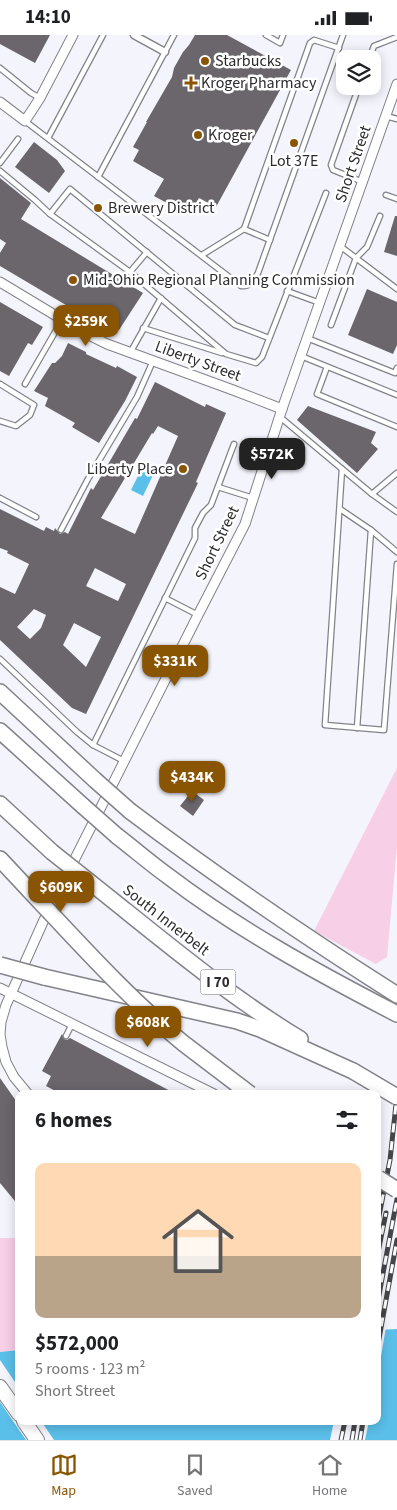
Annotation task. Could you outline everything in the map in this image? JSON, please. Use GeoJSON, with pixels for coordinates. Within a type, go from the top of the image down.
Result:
{"type":"FeatureCollection","features":[{"type":"Feature","properties":{"kind":"highway"},"geometry":{"type":"LineString","coordinates":[[0,692],[130,811],[218,875],[397,995]]}},
{"type":"Feature","properties":{"kind":"highway"},"geometry":{"type":"LineString","coordinates":[[0,731],[117,836],[168,877],[223,915],[282,952],[397,1014]]}},
{"type":"Feature","properties":{"kind":"highway","name":"South Innerbelt"},"geometry":{"type":"LineString","coordinates":[[0,804],[52,852],[157,936],[249,1005],[297,1037],[397,1097]]}},
{"type":"Feature","properties":{"kind":"highway"},"geometry":{"type":"LineString","coordinates":[[2,862],[104,969],[148,1011],[183,1042],[245,1090]]}},
{"type":"Feature","properties":{"kind":"highway"},"geometry":{"type":"LineString","coordinates":[[0,965],[44,977],[237,1021],[260,1029],[352,1071]]}},
{"type":"Feature","properties":{"kind":"highway"},"geometry":{"type":"LineString","coordinates":[[381,1180],[397,1190]]}},
{"type":"Feature","properties":{"kind":"main road"},"geometry":{"type":"LineString","coordinates":[[0,1387],[15,1408]]}},
{"type":"Feature","properties":{"kind":"main road"},"geometry":{"type":"LineString","coordinates":[[27,1425],[37,1440]]}},
{"type":"Feature","properties":{"kind":"street"},"geometry":{"type":"LineString","coordinates":[[0,102],[25,121],[40,98],[73,35]]}},
{"type":"Feature","properties":{"kind":"street"},"geometry":{"type":"LineString","coordinates":[[134,35],[165,52]]}},
{"type":"Feature","properties":{"kind":"street","name":"Short Street"},"geometry":{"type":"LineString","coordinates":[[25,1090],[14,1077],[6,1062],[0,1034],[11,994],[43,923],[124,761],[237,542],[254,499],[281,413],[397,84]]}},
{"type":"Feature","properties":{"kind":"street","name":"Liberty Street"},"geometry":{"type":"LineString","coordinates":[[0,282],[94,338],[233,390],[281,413]]}},
{"type":"Feature","properties":{"kind":"street"},"geometry":{"type":"LineString","coordinates":[[0,988],[206,1090]]}},
{"type":"Feature","properties":{"kind":"lane"},"geometry":{"type":"LineString","coordinates":[[48,138],[103,35]]}},
{"type":"Feature","properties":{"kind":"lane"},"geometry":{"type":"LineString","coordinates":[[98,177],[174,35]]}},
{"type":"Feature","properties":{"kind":"lane"},"geometry":{"type":"LineString","coordinates":[[266,35],[280,43],[283,35]]}},
{"type":"Feature","properties":{"kind":"lane"},"geometry":{"type":"LineString","coordinates":[[25,121],[241,286],[246,286],[254,281],[270,240],[343,35]]}},
{"type":"Feature","properties":{"kind":"lane"},"geometry":{"type":"LineString","coordinates":[[373,50],[374,46],[397,37]]}},
{"type":"Feature","properties":{"kind":"lane"},"geometry":{"type":"LineString","coordinates":[[202,255],[244,229],[310,43],[314,40],[339,48]]}},
{"type":"Feature","properties":{"kind":"lane"},"geometry":{"type":"LineString","coordinates":[[0,68],[30,93],[40,98]]}},
{"type":"Feature","properties":{"kind":"lane"},"geometry":{"type":"LineString","coordinates":[[356,95],[331,165],[333,170],[363,182]]}},
{"type":"Feature","properties":{"kind":"lane"},"geometry":{"type":"LineString","coordinates":[[386,115],[397,119]]}},
{"type":"Feature","properties":{"kind":"lane"},"geometry":{"type":"LineString","coordinates":[[0,163],[18,139]]}},
{"type":"Feature","properties":{"kind":"lane"},"geometry":{"type":"LineString","coordinates":[[0,171],[50,214],[130,272],[226,354]]}},
{"type":"Feature","properties":{"kind":"lane"},"geometry":{"type":"LineString","coordinates":[[50,214],[70,189],[235,325],[269,338]]}},
{"type":"Feature","properties":{"kind":"lane"},"geometry":{"type":"LineString","coordinates":[[143,328],[256,363],[262,357],[326,193]]}},
{"type":"Feature","properties":{"kind":"lane"},"geometry":{"type":"LineString","coordinates":[[386,195],[397,199]]}},
{"type":"Feature","properties":{"kind":"lane"},"geometry":{"type":"LineString","coordinates":[[331,325],[356,258],[367,247],[380,216]]}},
{"type":"Feature","properties":{"kind":"lane"},"geometry":{"type":"LineString","coordinates":[[244,229],[270,240]]}},
{"type":"Feature","properties":{"kind":"lane"},"geometry":{"type":"LineString","coordinates":[[340,246],[397,289]]}},
{"type":"Feature","properties":{"kind":"lane"},"geometry":{"type":"LineString","coordinates":[[130,272],[147,252]]}},
{"type":"Feature","properties":{"kind":"lane"},"geometry":{"type":"LineString","coordinates":[[287,291],[320,303]]}},
{"type":"Feature","properties":{"kind":"lane"},"geometry":{"type":"LineString","coordinates":[[130,353],[161,298]]}},
{"type":"Feature","properties":{"kind":"lane"},"geometry":{"type":"LineString","coordinates":[[25,384],[62,319]]}},
{"type":"Feature","properties":{"kind":"lane"},"geometry":{"type":"LineString","coordinates":[[307,338],[395,373],[397,368]]}},
{"type":"Feature","properties":{"kind":"lane"},"geometry":{"type":"LineString","coordinates":[[301,356],[397,395]]}},
{"type":"Feature","properties":{"kind":"lane"},"geometry":{"type":"LineString","coordinates":[[61,530],[88,479],[137,397],[153,361]]}},
{"type":"Feature","properties":{"kind":"lane"},"geometry":{"type":"LineString","coordinates":[[327,367],[317,394],[397,427]]}},
{"type":"Feature","properties":{"kind":"lane"},"geometry":{"type":"LineString","coordinates":[[0,384],[34,405],[30,415],[16,426],[0,421]]}},
{"type":"Feature","properties":{"kind":"lane"},"geometry":{"type":"LineString","coordinates":[[281,413],[342,469],[397,512]]}},
{"type":"Feature","properties":{"kind":"lane"},"geometry":{"type":"LineString","coordinates":[[93,745],[195,538],[195,529],[203,513],[211,505],[234,444]]}},
{"type":"Feature","properties":{"kind":"lane"},"geometry":{"type":"LineString","coordinates":[[342,469],[325,725],[384,730],[397,565]]}},
{"type":"Feature","properties":{"kind":"lane"},"geometry":{"type":"LineString","coordinates":[[372,493],[397,473]]}},
{"type":"Feature","properties":{"kind":"lane"},"geometry":{"type":"LineString","coordinates":[[218,487],[254,499]]}},
{"type":"Feature","properties":{"kind":"lane"},"geometry":{"type":"LineString","coordinates":[[0,499],[36,517]]}},
{"type":"Feature","properties":{"kind":"lane"},"geometry":{"type":"LineString","coordinates":[[340,509],[371,530],[397,552]]}},
{"type":"Feature","properties":{"kind":"lane"},"geometry":{"type":"LineString","coordinates":[[357,728],[371,530]]}},
{"type":"Feature","properties":{"kind":"lane"},"geometry":{"type":"LineString","coordinates":[[166,599],[198,615]]}},
{"type":"Feature","properties":{"kind":"lane"},"geometry":{"type":"LineString","coordinates":[[0,659],[77,732],[93,745],[124,761]]}},
{"type":"Feature","properties":{"kind":"lane"},"geometry":{"type":"LineString","coordinates":[[66,1036],[72,1023]]}},
{"type":"Feature","properties":{"kind":"shaded area"},"geometry":{"type":"Polygon","coordinates":[[[397,768],[397,846],[387,957],[376,964],[314,931],[397,768]]]}},
{"type":"Feature","properties":{"kind":"shaded area"},"geometry":{"type":"Polygon","coordinates":[[[0,1238],[15,1238],[15,1350],[0,1352],[0,1238]]]}},
{"type":"Feature","properties":{"kind":"water"},"geometry":{"type":"Polygon","coordinates":[[[147,467],[151,469],[153,475],[143,496],[131,490],[141,470],[147,467]]]}},
{"type":"Feature","properties":{"kind":"water"},"geometry":{"type":"Polygon","coordinates":[[[397,1329],[397,1440],[0,1440],[0,1352],[15,1350],[15,1425],[381,1425],[381,1330],[397,1329]]]}},
{"type":"Feature","properties":{"kind":"pier"},"geometry":{"type":"Polygon","coordinates":[[[381,1327],[386,1327],[381,1356],[381,1327]]]}},
{"type":"Feature","properties":{"kind":"pier"},"geometry":{"type":"Polygon","coordinates":[[[0,1360],[15,1382],[15,1424],[0,1402],[0,1360]]]}},
{"type":"Feature","properties":{"kind":"pier"},"geometry":{"type":"Polygon","coordinates":[[[16,1425],[44,1425],[54,1440],[26,1440],[16,1425]]]}},
{"type":"Feature","properties":{"kind":"pier"},"geometry":{"type":"Polygon","coordinates":[[[333,1425],[368,1425],[365,1440],[330,1440],[333,1425]]]}},
{"type":"Feature","properties":{"kind":"building"},"geometry":{"type":"Polygon","coordinates":[[[0,35],[50,35],[35,63],[0,44],[0,35]]]}},
{"type":"Feature","properties":{"kind":"building","name":"Kroger"},"geometry":{"type":"Polygon","coordinates":[[[195,35],[227,35],[291,70],[216,207],[199,198],[189,215],[154,196],[164,179],[133,161],[139,150],[133,147],[172,77],[174,68],[195,35]]]}},
{"type":"Feature","properties":{"kind":"building"},"geometry":{"type":"Polygon","coordinates":[[[34,142],[57,160],[65,171],[49,193],[15,167],[34,142]]]}},
{"type":"Feature","properties":{"kind":"building"},"geometry":{"type":"Polygon","coordinates":[[[0,178],[31,203],[21,219],[143,293],[119,330],[108,322],[103,327],[0,266],[0,253],[6,243],[0,239],[0,178]]]}},
{"type":"Feature","properties":{"kind":"building"},"geometry":{"type":"Polygon","coordinates":[[[395,216],[397,216],[397,256],[384,252],[395,216]]]}},
{"type":"Feature","properties":{"kind":"building"},"geometry":{"type":"Polygon","coordinates":[[[367,289],[397,302],[397,345],[393,354],[348,335],[367,289]]]}},
{"type":"Feature","properties":{"kind":"building"},"geometry":{"type":"Polygon","coordinates":[[[0,302],[43,327],[32,345],[28,343],[9,376],[0,371],[0,302]]]}},
{"type":"Feature","properties":{"kind":"building"},"geometry":{"type":"Polygon","coordinates":[[[68,343],[86,352],[86,354],[116,368],[117,366],[137,377],[125,401],[99,443],[72,427],[75,423],[45,406],[48,398],[34,391],[52,363],[55,363],[62,356],[68,343]]]}},
{"type":"Feature","properties":{"kind":"building"},"geometry":{"type":"Polygon","coordinates":[[[155,382],[205,407],[206,404],[226,413],[196,482],[198,483],[86,714],[72,708],[0,640],[0,587],[15,594],[29,564],[0,548],[0,509],[44,531],[46,527],[54,531],[55,528],[60,534],[65,532],[68,534],[91,488],[93,490],[135,418],[137,419],[155,382]],[[158,426],[101,518],[135,534],[178,436],[158,426]],[[95,568],[86,586],[118,601],[126,584],[95,568]],[[34,609],[17,627],[30,639],[41,628],[46,615],[34,609]],[[74,623],[63,645],[86,667],[101,637],[74,623]]]}},
{"type":"Feature","properties":{"kind":"building"},"geometry":{"type":"Polygon","coordinates":[[[308,406],[376,432],[371,443],[378,449],[357,473],[297,420],[308,406]]]}},
{"type":"Feature","properties":{"kind":"building"},"geometry":{"type":"Polygon","coordinates":[[[192,791],[204,800],[193,816],[180,806],[192,791]]]}},
{"type":"Feature","properties":{"kind":"building"},"geometry":{"type":"Polygon","coordinates":[[[62,1034],[64,1039],[70,1038],[168,1090],[54,1090],[46,1086],[51,1076],[42,1071],[62,1034]]]}},
{"type":"Feature","properties":{"kind":"building"},"geometry":{"type":"Polygon","coordinates":[[[0,1078],[15,1099],[15,1201],[0,1183],[0,1078]]]}},
{"type":"Feature","properties":{"kind":"railway"},"geometry":{"type":"LineString","coordinates":[[381,1206],[390,1160],[397,1095]]}},
{"type":"Feature","properties":{"kind":"railway"},"geometry":{"type":"LineString","coordinates":[[381,1284],[397,1199]]}},
{"type":"Feature","properties":{"kind":"railway"},"geometry":{"type":"LineString","coordinates":[[381,1237],[386,1213]]}},
{"type":"Feature","properties":{"kind":"railway"},"geometry":{"type":"LineString","coordinates":[[381,1328],[397,1240]]}},
{"type":"Feature","properties":{"kind":"railway"},"geometry":{"type":"LineString","coordinates":[[341,1440],[344,1425]]}},
{"type":"Feature","properties":{"kind":"railway"},"geometry":{"type":"LineString","coordinates":[[352,1440],[354,1425]]}},
{"type":"Feature","properties":{"kind":"railway"},"geometry":{"type":"LineString","coordinates":[[360,1440],[362,1425]]}},
{"type":"Feature","properties":{"kind":"place","name":"Starbucks"},"geometry":{"type":"Point","coordinates":[205,61]}},
{"type":"Feature","properties":{"kind":"place","name":"Kroger Pharmacy"},"geometry":{"type":"Point","coordinates":[191,83]}},
{"type":"Feature","properties":{"kind":"place","name":"Kroger"},"geometry":{"type":"Point","coordinates":[198,135]}},
{"type":"Feature","properties":{"kind":"place","name":"Lot 37E"},"geometry":{"type":"Point","coordinates":[294,143]}},
{"type":"Feature","properties":{"kind":"place","name":"Brewery District"},"geometry":{"type":"Point","coordinates":[98,208]}},
{"type":"Feature","properties":{"kind":"place","name":"Mid-Ohio Regional Planning Commission"},"geometry":{"type":"Point","coordinates":[73,280]}},
{"type":"Feature","properties":{"kind":"place","name":"Liberty Place"},"geometry":{"type":"Point","coordinates":[183,469]}}]}
